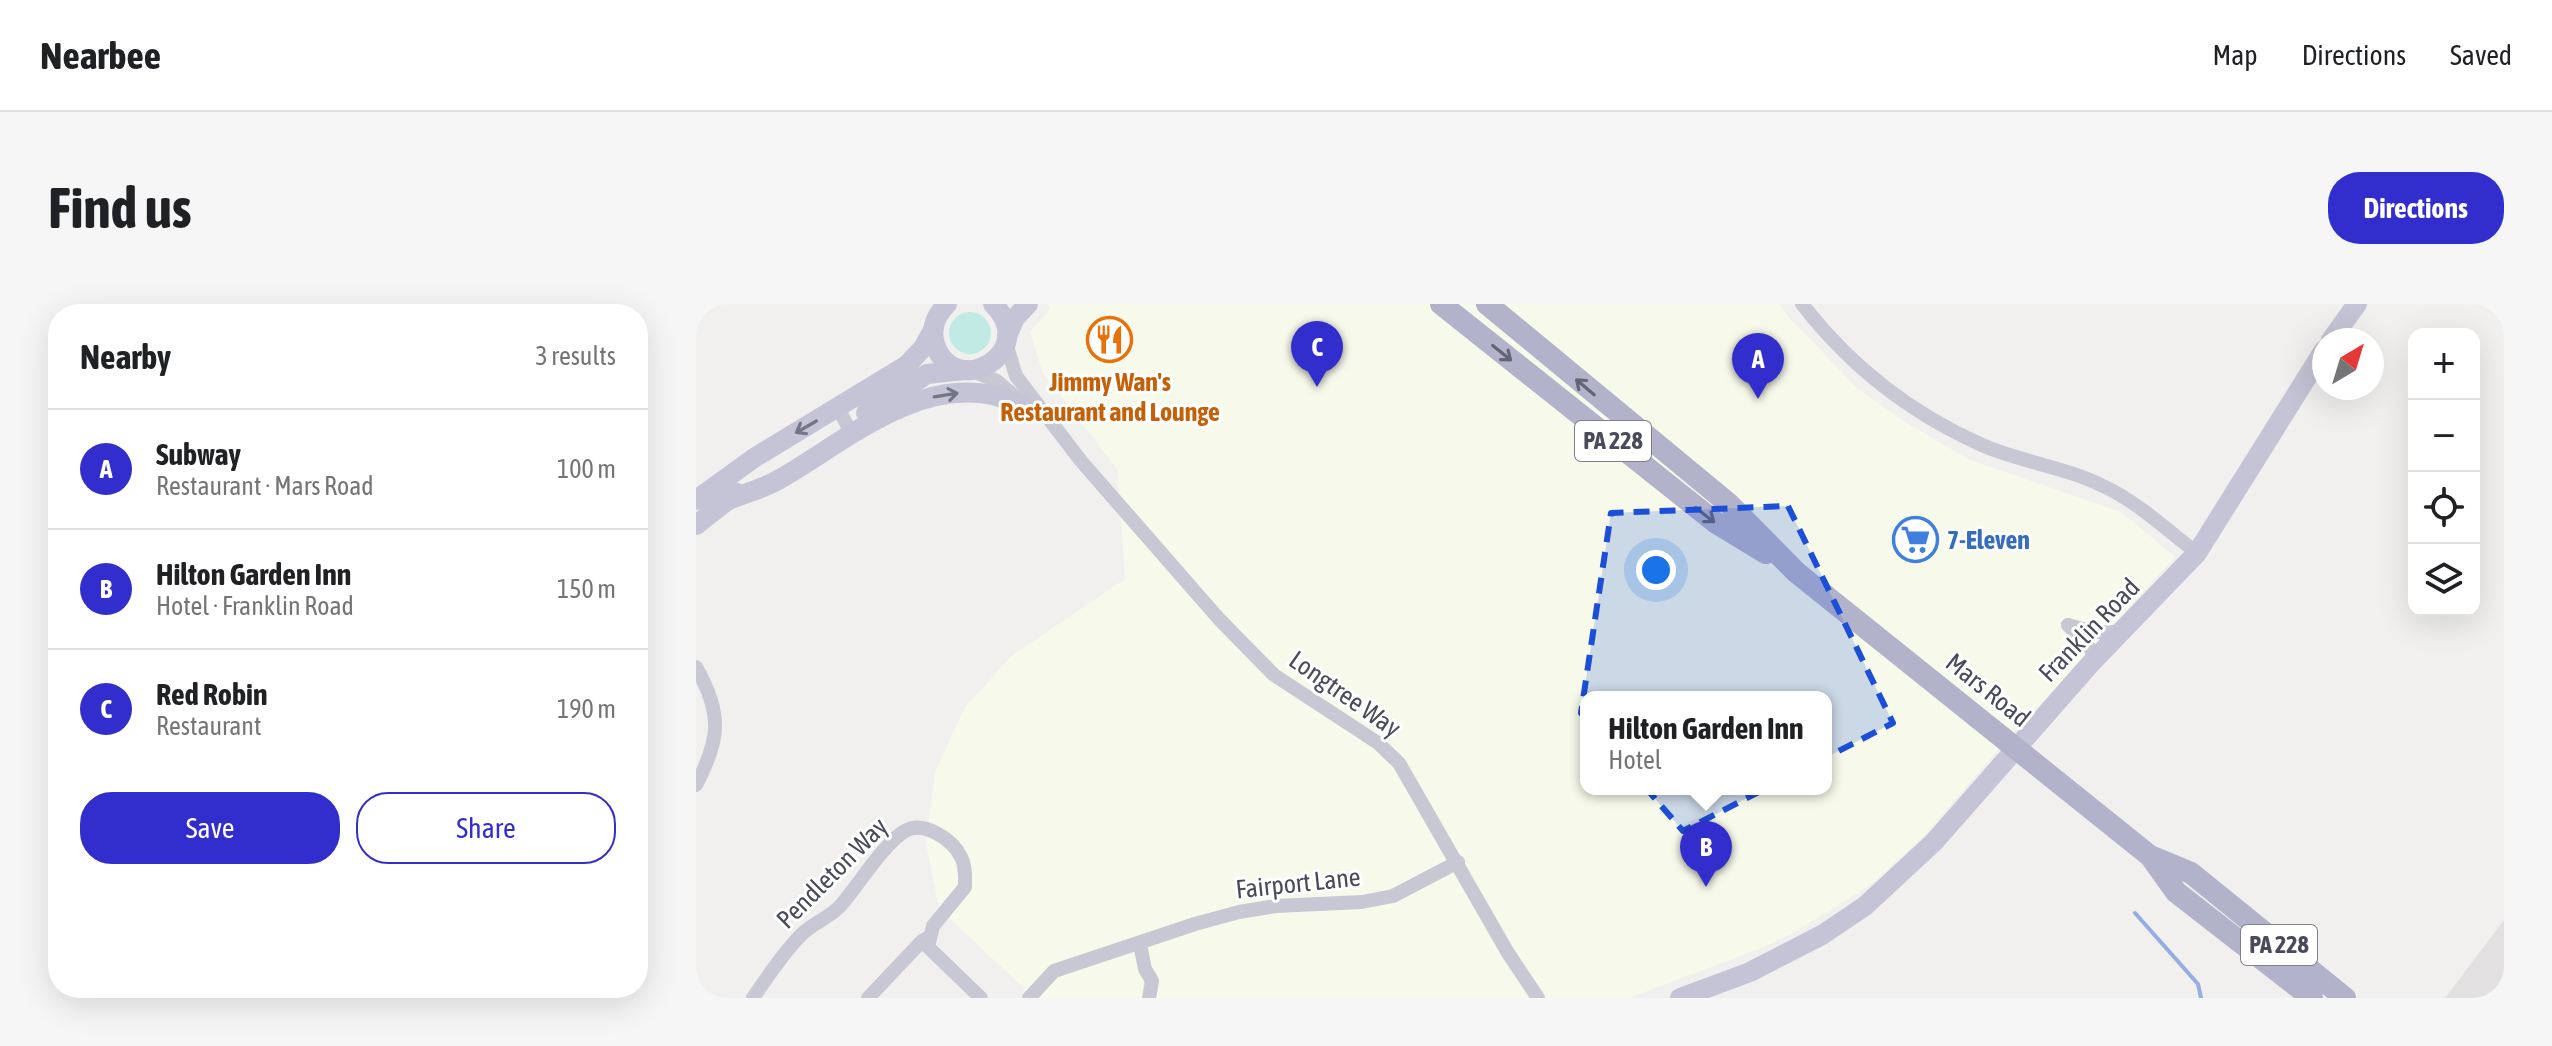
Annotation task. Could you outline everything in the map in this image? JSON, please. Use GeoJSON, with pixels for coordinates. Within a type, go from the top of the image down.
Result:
{"type":"FeatureCollection","features":[{"type":"Feature","properties":{"kind":"main road","name":"Mars Road"},"geometry":{"type":"LineString","coordinates":[[1441,304],[1715,522],[1791,567]]}},
{"type":"Feature","properties":{"kind":"main road","name":"Mars Road"},"geometry":{"type":"LineString","coordinates":[[1487,304],[1729,504],[1791,567],[2150,856],[2176,892],[2312,998]]}},
{"type":"Feature","properties":{"kind":"main road","name":"Mars Road"},"geometry":{"type":"LineString","coordinates":[[2150,856],[2191,873],[2345,998]]}},
{"type":"Feature","properties":{"kind":"street"},"geometry":{"type":"LineString","coordinates":[[696,525],[843,417],[907,365],[923,348],[933,320],[947,304]]}},
{"type":"Feature","properties":{"kind":"street"},"geometry":{"type":"LineString","coordinates":[[993,304],[1005,322],[1006,340],[1016,376],[1081,461]]}},
{"type":"Feature","properties":{"kind":"street"},"geometry":{"type":"LineString","coordinates":[[696,500],[745,463],[927,374],[967,370],[991,363],[1001,354],[1015,318],[1028,304]]}},
{"type":"Feature","properties":{"kind":"street"},"geometry":{"type":"LineString","coordinates":[[1802,304],[1834,343],[1871,378],[1916,410],[1982,445],[2105,486],[2197,553]]}},
{"type":"Feature","properties":{"kind":"street"},"geometry":{"type":"LineString","coordinates":[[2340,328],[2357,304]]}},
{"type":"Feature","properties":{"kind":"street"},"geometry":{"type":"LineString","coordinates":[[933,320],[940,354],[951,365],[997,381],[1081,461]]}},
{"type":"Feature","properties":{"kind":"street","name":"Franklin Road"},"geometry":{"type":"LineString","coordinates":[[1680,998],[1750,972],[1822,935],[1865,906],[1934,842],[2015,748],[2197,553],[2312,369]]}},
{"type":"Feature","properties":{"kind":"street"},"geometry":{"type":"LineString","coordinates":[[726,501],[774,482],[895,411],[937,396],[967,393],[991,395],[1028,408]]}},
{"type":"Feature","properties":{"kind":"street","name":"Longtree Way"},"geometry":{"type":"LineString","coordinates":[[1081,461],[1219,619],[1274,675],[1391,754],[1412,782],[1515,967],[1538,998]]}},
{"type":"Feature","properties":{"kind":"street"},"geometry":{"type":"LineString","coordinates":[[2098,657],[2068,625],[2093,632],[2122,632]]}},
{"type":"Feature","properties":{"kind":"street"},"geometry":{"type":"LineString","coordinates":[[696,667],[710,690],[717,726],[709,762],[696,785]]}},
{"type":"Feature","properties":{"kind":"street","name":"Pendleton Way"},"geometry":{"type":"LineString","coordinates":[[753,998],[802,934],[837,909],[879,856],[905,831],[920,827],[941,836],[961,855],[965,867],[965,887],[933,926],[929,937],[868,998]]}},
{"type":"Feature","properties":{"kind":"street","name":"Fairport Lane"},"geometry":{"type":"LineString","coordinates":[[1029,998],[1054,971],[1239,912],[1276,906],[1362,902],[1393,896],[1458,862]]}},
{"type":"Feature","properties":{"kind":"street"},"geometry":{"type":"LineString","coordinates":[[929,937],[928,947],[981,998]]}},
{"type":"Feature","properties":{"kind":"street"},"geometry":{"type":"LineString","coordinates":[[1140,944],[1145,969],[1152,981],[1149,998]]}},
{"type":"Feature","properties":{"kind":"highlighted area"},"geometry":{"type":"Polygon","coordinates":[[[1788,506],[1893,723],[1683,831],[1581,713],[1611,513],[1788,506]]]}},
{"type":"Feature","properties":{"kind":"shaded area"},"geometry":{"type":"Polygon","coordinates":[[[1047,304],[1779,304],[1857,388],[1905,422],[1970,460],[2121,512],[2175,557],[1990,759],[1924,836],[1870,885],[1800,929],[1759,949],[1629,998],[1034,998],[939,908],[926,843],[935,772],[965,707],[1014,654],[1125,579],[1118,470],[1043,373],[1030,332],[1051,308],[1047,304]]]}},
{"type":"Feature","properties":{"kind":"shaded area"},"geometry":{"type":"Polygon","coordinates":[[[970,312],[985,318],[991,333],[985,348],[970,354],[955,348],[949,333],[955,318],[970,312]]]}},
{"type":"Feature","properties":{"kind":"shaded area"},"geometry":{"type":"Polygon","coordinates":[[[2504,920],[2504,998],[2445,998],[2504,920]]]}},
{"type":"Feature","properties":{"kind":"waterway"},"geometry":{"type":"LineString","coordinates":[[2135,913],[2198,984],[2201,998]]}},
{"type":"Feature","properties":{"kind":"place","name":"Jimmy Wan's Restaurant and Lounge"},"geometry":{"type":"Point","coordinates":[1110,339]}},
{"type":"Feature","properties":{"kind":"place","name":"Red Robin"},"geometry":{"type":"Point","coordinates":[1317,387]}},
{"type":"Feature","properties":{"kind":"place","name":"Subway"},"geometry":{"type":"Point","coordinates":[1758,399]}},
{"type":"Feature","properties":{"kind":"place","name":"7-Eleven"},"geometry":{"type":"Point","coordinates":[1916,540]}},
{"type":"Feature","properties":{"kind":"place","name":"Hilton Garden Inn"},"geometry":{"type":"Point","coordinates":[1706,887]}}]}
